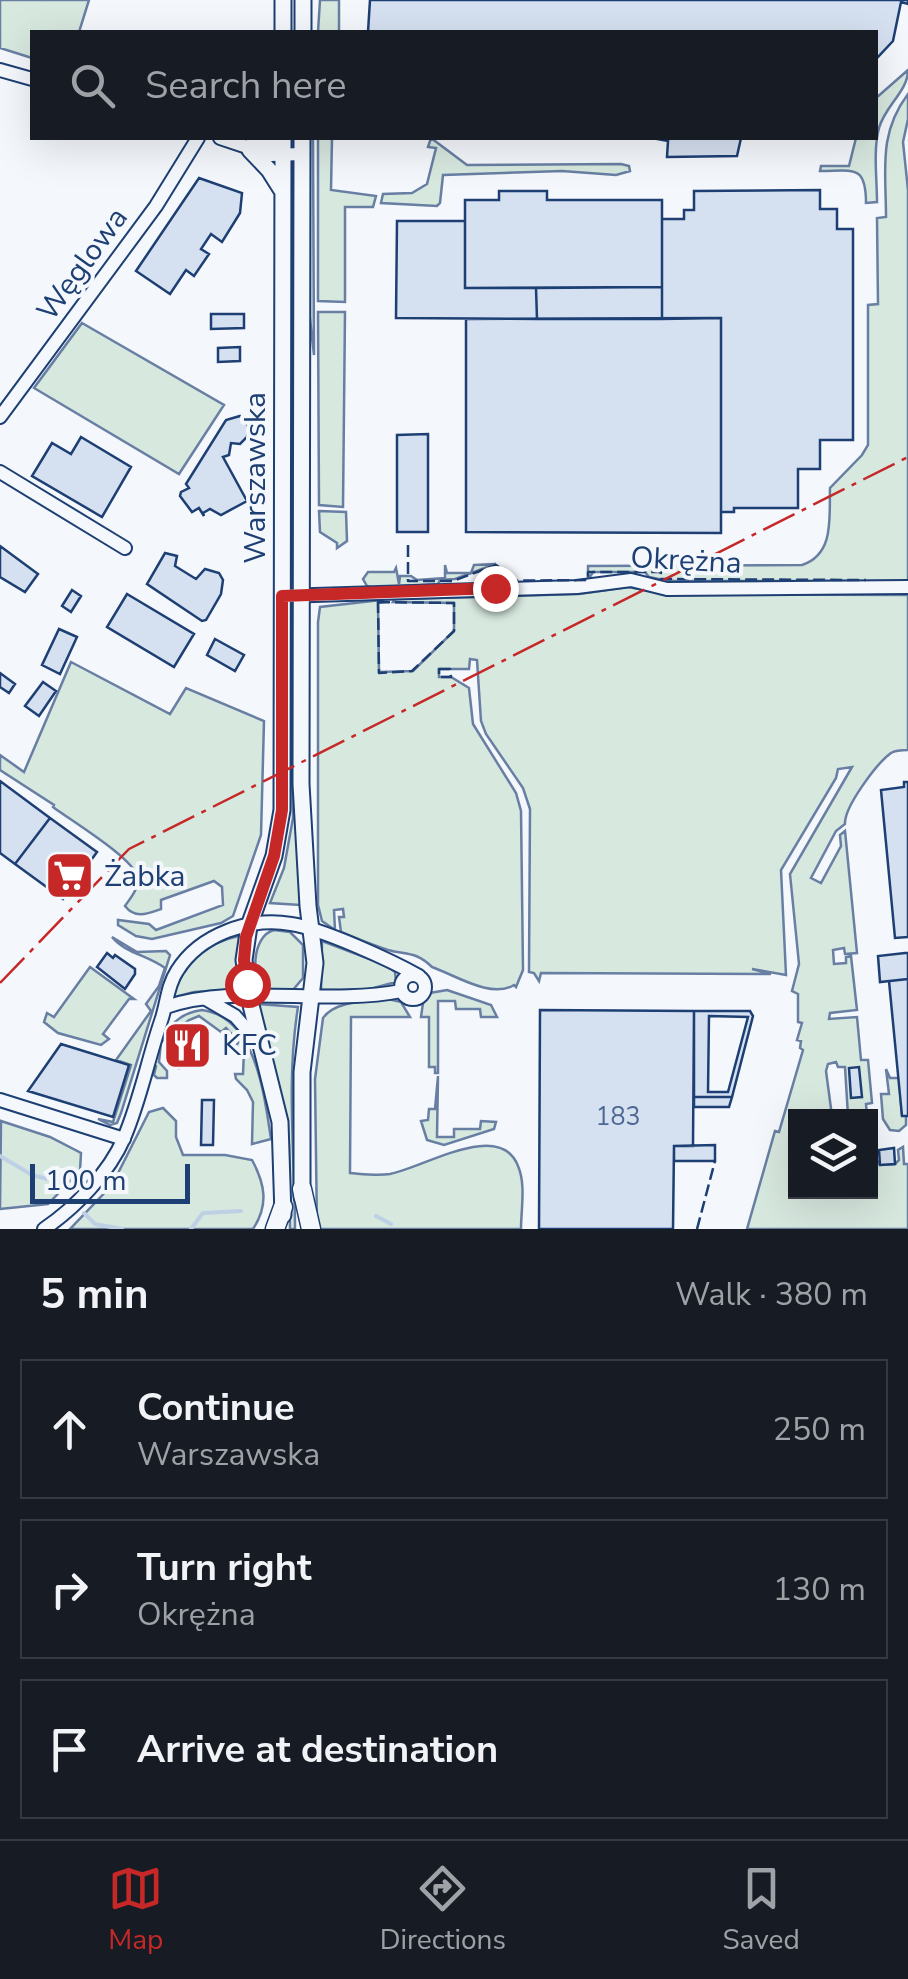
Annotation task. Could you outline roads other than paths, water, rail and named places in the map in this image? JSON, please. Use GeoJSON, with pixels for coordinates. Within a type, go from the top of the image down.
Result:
{"type":"FeatureCollection","features":[{"type":"Feature","properties":{"kind":"highway"},"geometry":{"type":"LineString","coordinates":[[302,1189],[311,1229]]}},
{"type":"Feature","properties":{"kind":"highway"},"geometry":{"type":"LineString","coordinates":[[275,1229],[283,1207]]}},
{"type":"Feature","properties":{"kind":"main road"},"geometry":{"type":"LineString","coordinates":[[283,0],[283,30]]}},
{"type":"Feature","properties":{"kind":"main road"},"geometry":{"type":"LineString","coordinates":[[302,30],[303,0]]}},
{"type":"Feature","properties":{"kind":"main road"},"geometry":{"type":"LineString","coordinates":[[251,144],[283,192]]}},
{"type":"Feature","properties":{"kind":"main road","name":"Warszawska"},"geometry":{"type":"LineString","coordinates":[[283,145],[282,810],[274,856],[249,926],[244,960],[280,1122],[283,1229]]}},
{"type":"Feature","properties":{"kind":"main road","name":"Warszawska"},"geometry":{"type":"LineString","coordinates":[[302,146],[302,784],[316,964],[302,1072],[302,1229]]}},
{"type":"Feature","properties":{"kind":"street"},"geometry":{"type":"LineString","coordinates":[[0,70],[30,78]]}},
{"type":"Feature","properties":{"kind":"street","name":"Węglowa"},"geometry":{"type":"LineString","coordinates":[[0,418],[156,206],[197,140]]}},
{"type":"Feature","properties":{"kind":"street"},"geometry":{"type":"LineString","coordinates":[[251,144],[302,146]]}},
{"type":"Feature","properties":{"kind":"street"},"geometry":{"type":"LineString","coordinates":[[0,472],[124,548]]}},
{"type":"Feature","properties":{"kind":"street","name":"Okrężna"},"geometry":{"type":"LineString","coordinates":[[282,596],[577,587],[632,580],[668,589],[908,587]]}},
{"type":"Feature","properties":{"kind":"street"},"geometry":{"type":"LineString","coordinates":[[44,1229],[84,1194],[124,1139],[171,984],[186,959],[208,938],[249,926],[282,923],[312,930],[395,962],[419,976],[425,985],[421,996],[410,999],[401,991],[312,998],[204,998],[166,1007]]}},
{"type":"Feature","properties":{"kind":"street"},"geometry":{"type":"LineString","coordinates":[[401,991],[403,978],[410,974],[419,976]]}},
{"type":"Feature","properties":{"kind":"street"},"geometry":{"type":"LineString","coordinates":[[204,998],[236,1016],[263,1049]]}},
{"type":"Feature","properties":{"kind":"street"},"geometry":{"type":"LineString","coordinates":[[0,1100],[124,1139]]}},
{"type":"Feature","properties":{"kind":"waterway"},"geometry":{"type":"LineString","coordinates":[[0,1156],[32,1175],[66,1184]]}},
{"type":"Feature","properties":{"kind":"waterway"},"geometry":{"type":"LineString","coordinates":[[191,1229],[203,1213],[241,1211]]}},
{"type":"Feature","properties":{"kind":"waterway"},"geometry":{"type":"LineString","coordinates":[[84,1213],[95,1224],[122,1229]]}},
{"type":"Feature","properties":{"kind":"waterway"},"geometry":{"type":"LineString","coordinates":[[376,1216],[391,1224]]}},
{"type":"Feature","properties":{"kind":"place","name":"Żabka"},"geometry":{"type":"Point","coordinates":[69,876]}},
{"type":"Feature","properties":{"kind":"place","name":"KFC"},"geometry":{"type":"Point","coordinates":[187,1045]}}]}
